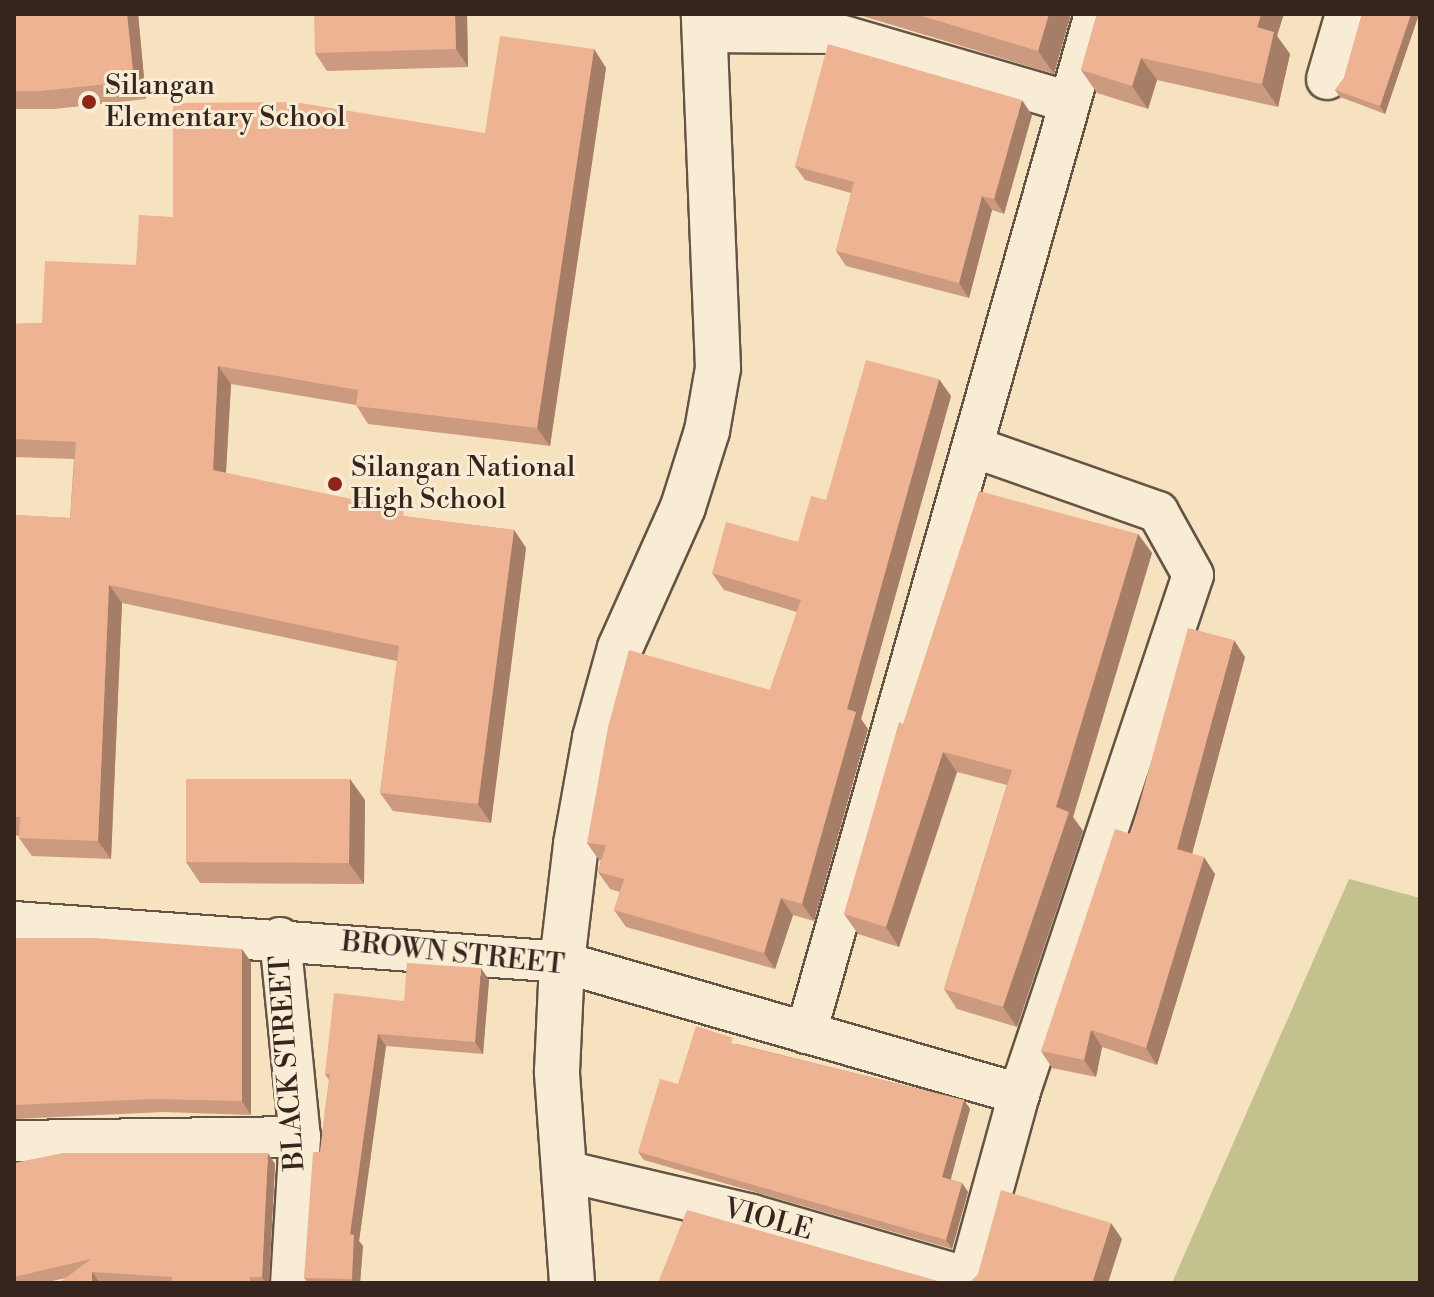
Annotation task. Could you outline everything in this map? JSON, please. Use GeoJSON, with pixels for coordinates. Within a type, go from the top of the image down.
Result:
{"type":"FeatureCollection","features":[{"type":"Feature","properties":{"kind":"street"},"geometry":{"type":"LineString","coordinates":[[806,1033],[976,448],[1095,14]]}},
{"type":"Feature","properties":{"kind":"street"},"geometry":{"type":"LineString","coordinates":[[1327,79],[1346,14]]}},
{"type":"Feature","properties":{"kind":"street"},"geometry":{"type":"LineString","coordinates":[[572,1283],[557,1072],[562,962],[595,738],[620,648],[683,507],[707,431],[718,368],[705,23],[833,33],[1069,102]]}},
{"type":"Feature","properties":{"kind":"street"},"geometry":{"type":"LineString","coordinates":[[968,1281],[1019,1094],[1193,575],[1158,512],[976,448]]}},
{"type":"Feature","properties":{"kind":"street","name":"BROWN STREET"},"geometry":{"type":"LineString","coordinates":[[14,922],[280,938],[562,962],[1019,1094]]}},
{"type":"Feature","properties":{"kind":"street","name":"BLACK STREET"},"geometry":{"type":"LineString","coordinates":[[280,938],[300,1137],[291,1283]]}},
{"type":"Feature","properties":{"kind":"street"},"geometry":{"type":"LineString","coordinates":[[14,1141],[300,1137]]}},
{"type":"Feature","properties":{"kind":"street","name":"VIOLE"},"geometry":{"type":"LineString","coordinates":[[565,1171],[752,1215],[968,1281]]}},
{"type":"Feature","properties":{"kind":"shaded area"},"geometry":{"type":"Polygon","coordinates":[[[1349,879],[1420,898],[1420,1283],[1172,1283],[1349,879]]]}},
{"type":"Feature","properties":{"kind":"building"},"geometry":{"type":"Polygon","coordinates":[[[14,14],[127,14],[134,81],[14,91],[14,14]]]}},
{"type":"Feature","properties":{"kind":"building"},"geometry":{"type":"Polygon","coordinates":[[[314,14],[455,14],[456,49],[315,53],[314,14]]]}},
{"type":"Feature","properties":{"kind":"building"},"geometry":{"type":"Polygon","coordinates":[[[915,14],[1049,14],[1038,51],[915,14]]]}},
{"type":"Feature","properties":{"kind":"building"},"geometry":{"type":"Polygon","coordinates":[[[1097,14],[1261,14],[1257,27],[1274,32],[1262,84],[1141,58],[1132,86],[1081,70],[1097,14]]]}},
{"type":"Feature","properties":{"kind":"building"},"geometry":{"type":"Polygon","coordinates":[[[1362,14],[1411,14],[1380,106],[1335,90],[1344,78],[1362,14]]]}},
{"type":"Feature","properties":{"kind":"building"},"geometry":{"type":"Polygon","coordinates":[[[500,36],[594,49],[537,428],[356,406],[358,390],[218,366],[213,470],[404,510],[403,516],[514,530],[478,804],[380,793],[399,646],[109,585],[98,841],[19,838],[20,817],[14,817],[14,515],[70,518],[76,442],[14,439],[14,324],[42,323],[45,261],[136,265],[139,215],[173,217],[173,103],[294,102],[485,133],[500,36]]]}},
{"type":"Feature","properties":{"kind":"building"},"geometry":{"type":"Polygon","coordinates":[[[828,44],[1022,100],[994,199],[982,196],[959,283],[836,251],[854,182],[795,166],[828,44]]]}},
{"type":"Feature","properties":{"kind":"building"},"geometry":{"type":"Polygon","coordinates":[[[866,360],[939,379],[847,709],[856,712],[802,904],[781,898],[764,953],[614,910],[624,879],[598,872],[606,845],[587,843],[608,727],[629,650],[770,690],[801,600],[712,573],[726,522],[798,542],[811,496],[826,500],[866,360]]]}},
{"type":"Feature","properties":{"kind":"building"},"geometry":{"type":"Polygon","coordinates":[[[979,491],[1138,534],[1056,807],[1069,812],[1003,1007],[944,989],[1012,770],[943,752],[886,927],[844,914],[899,722],[903,724],[979,491]]]}},
{"type":"Feature","properties":{"kind":"building"},"geometry":{"type":"Polygon","coordinates":[[[1188,628],[1234,640],[1177,849],[1204,857],[1146,1048],[1091,1030],[1084,1060],[1041,1051],[1115,829],[1131,834],[1188,628]]]}},
{"type":"Feature","properties":{"kind":"building"},"geometry":{"type":"Polygon","coordinates":[[[186,779],[350,779],[349,863],[186,862],[186,779]]]}},
{"type":"Feature","properties":{"kind":"building"},"geometry":{"type":"Polygon","coordinates":[[[14,938],[95,938],[242,949],[242,1101],[154,1099],[14,1105],[14,938]]]}},
{"type":"Feature","properties":{"kind":"building"},"geometry":{"type":"Polygon","coordinates":[[[407,963],[481,968],[475,1042],[378,1034],[350,1234],[354,1235],[352,1279],[304,1278],[313,1152],[320,1152],[330,1074],[325,1074],[334,993],[404,1001],[407,963]]]}},
{"type":"Feature","properties":{"kind":"building"},"geometry":{"type":"Polygon","coordinates":[[[696,1026],[733,1038],[731,1043],[964,1100],[942,1177],[962,1183],[946,1240],[638,1152],[660,1079],[678,1084],[696,1026]]]}},
{"type":"Feature","properties":{"kind":"building"},"geometry":{"type":"Polygon","coordinates":[[[63,1153],[268,1153],[262,1277],[250,1277],[250,1283],[172,1283],[172,1277],[92,1272],[92,1283],[59,1283],[91,1259],[14,1277],[14,1163],[63,1153]]]}},
{"type":"Feature","properties":{"kind":"building"},"geometry":{"type":"Polygon","coordinates":[[[1001,1190],[1111,1223],[1092,1283],[969,1283],[978,1274],[1001,1190]]]}},
{"type":"Feature","properties":{"kind":"building"},"geometry":{"type":"Polygon","coordinates":[[[687,1210],[938,1281],[941,1283],[658,1283],[687,1210]]]}},
{"type":"Feature","properties":{"kind":"place","name":"Silangan Elementary School"},"geometry":{"type":"Point","coordinates":[89,102]}},
{"type":"Feature","properties":{"kind":"place","name":"Silangan National High School"},"geometry":{"type":"Point","coordinates":[335,484]}}]}
